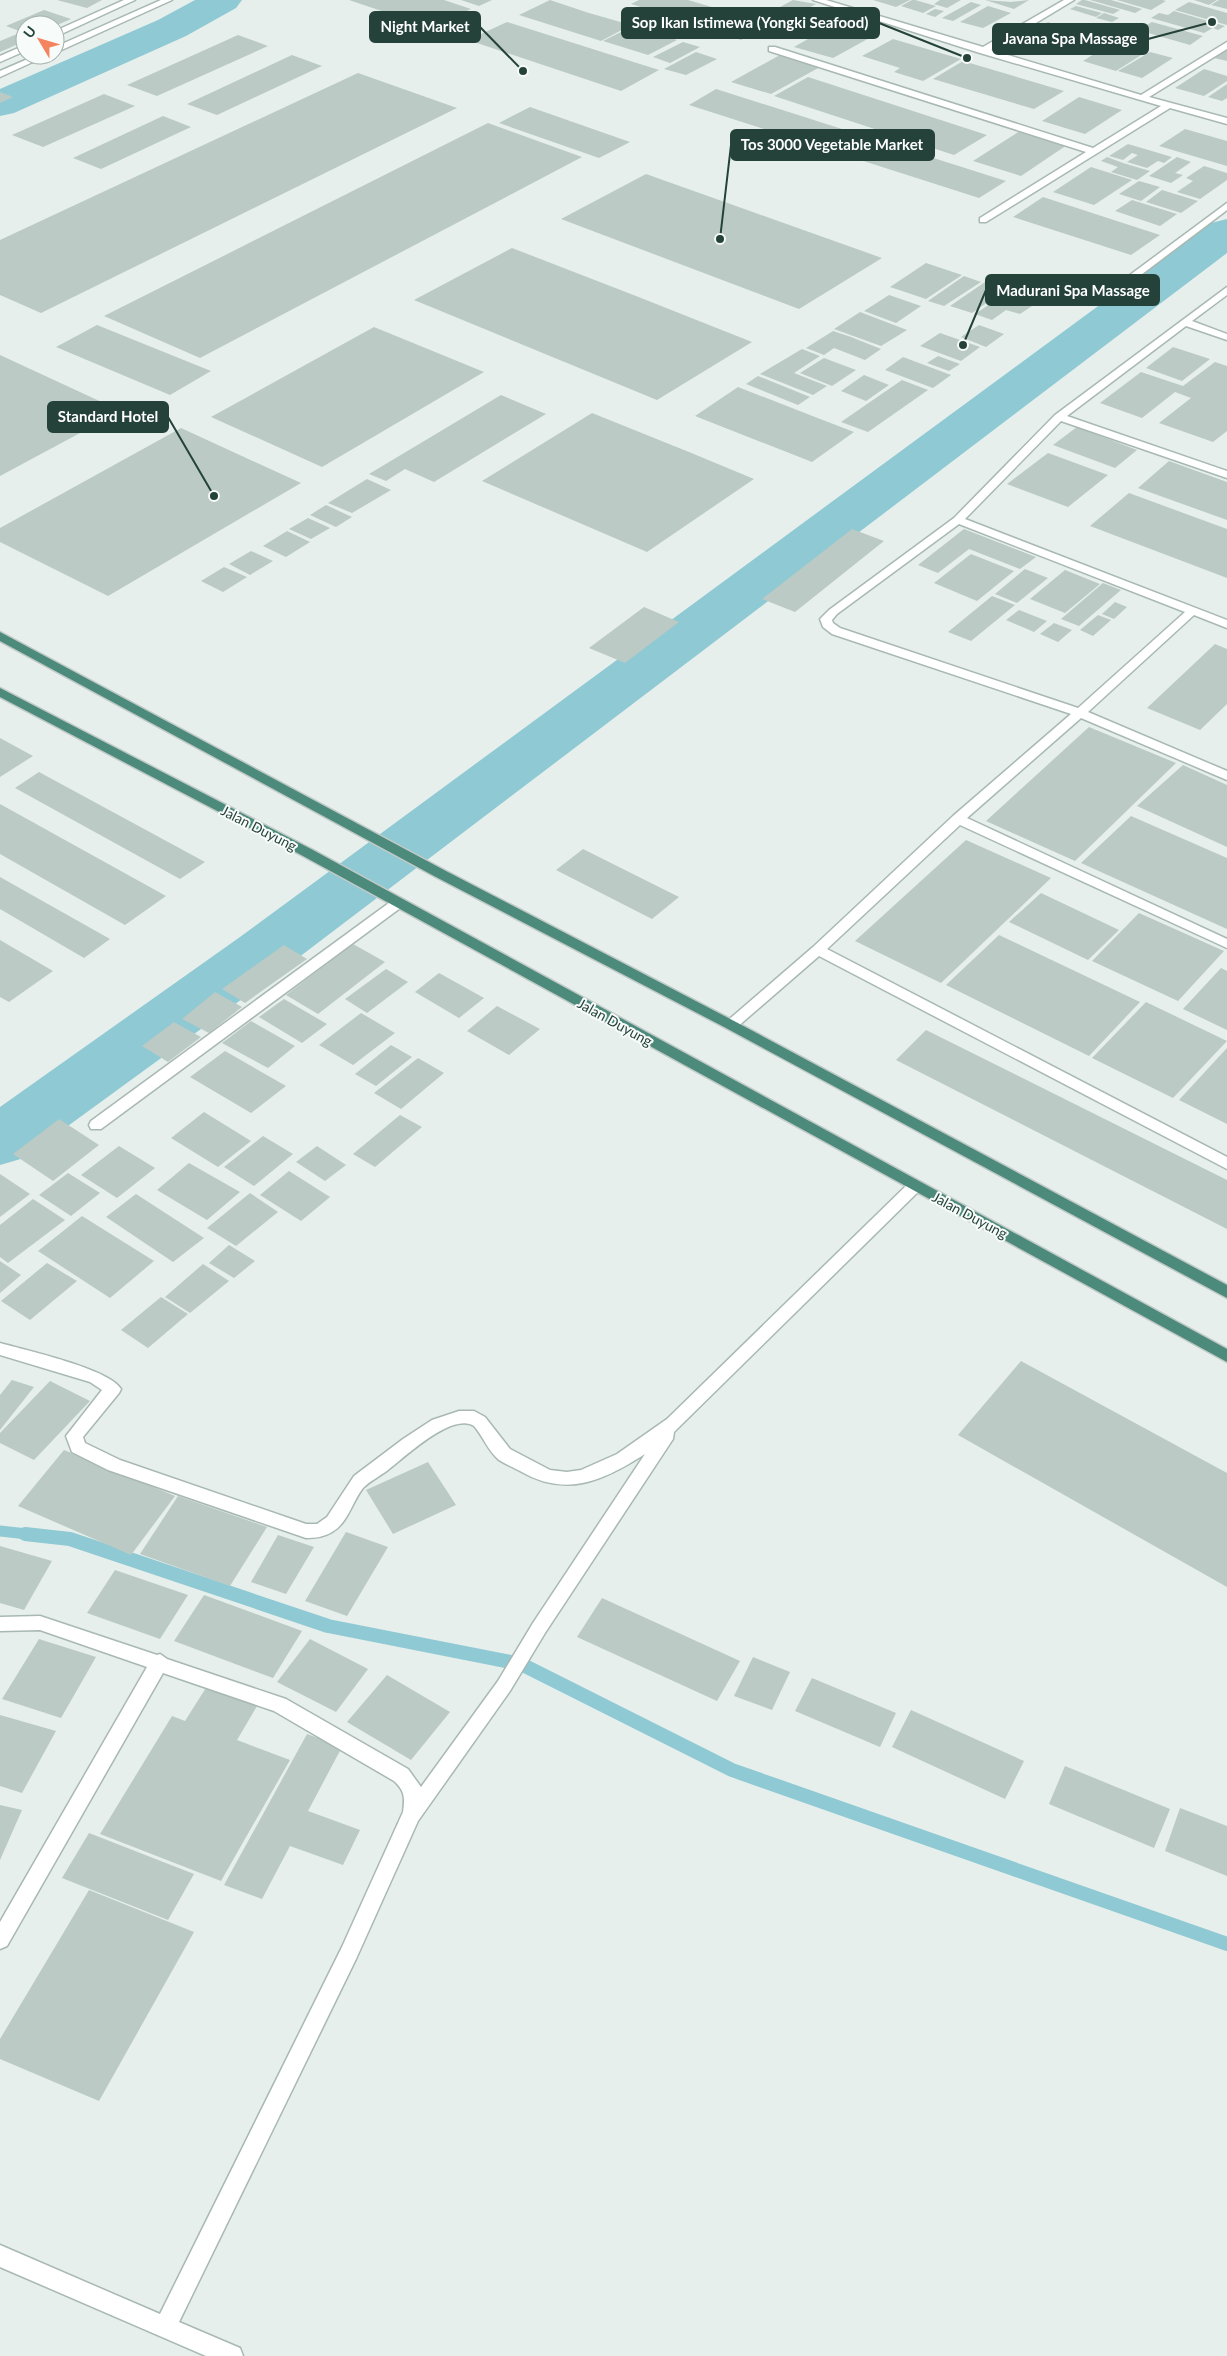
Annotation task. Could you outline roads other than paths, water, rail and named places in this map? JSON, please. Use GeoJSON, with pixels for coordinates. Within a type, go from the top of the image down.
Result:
{"type":"FeatureCollection","features":[{"type":"Feature","properties":{"kind":"highway"},"geometry":{"type":"LineString","coordinates":[[0,636],[439,873],[731,1025],[1227,1292]]}},
{"type":"Feature","properties":{"kind":"highway","name":"Jalan Duyung"},"geometry":{"type":"LineString","coordinates":[[0,692],[308,854],[1227,1356]]}},
{"type":"Feature","properties":{"kind":"street"},"geometry":{"type":"LineString","coordinates":[[65,30],[131,0]]}},
{"type":"Feature","properties":{"kind":"street"},"geometry":{"type":"LineString","coordinates":[[65,46],[168,0]]}},
{"type":"Feature","properties":{"kind":"street"},"geometry":{"type":"LineString","coordinates":[[817,0],[1142,98],[1227,121]]}},
{"type":"Feature","properties":{"kind":"street"},"geometry":{"type":"LineString","coordinates":[[841,8],[855,0]]}},
{"type":"Feature","properties":{"kind":"street"},"geometry":{"type":"LineString","coordinates":[[983,51],[1070,0]]}},
{"type":"Feature","properties":{"kind":"street"},"geometry":{"type":"LineString","coordinates":[[1142,98],[1227,45]]}},
{"type":"Feature","properties":{"kind":"street"},"geometry":{"type":"LineString","coordinates":[[772,49],[1092,151]]}},
{"type":"Feature","properties":{"kind":"street"},"geometry":{"type":"LineString","coordinates":[[0,59],[15,52]]}},
{"type":"Feature","properties":{"kind":"street"},"geometry":{"type":"LineString","coordinates":[[0,74],[21,65]]}},
{"type":"Feature","properties":{"kind":"street"},"geometry":{"type":"LineString","coordinates":[[983,220],[1169,105]]}},
{"type":"Feature","properties":{"kind":"street"},"geometry":{"type":"LineString","coordinates":[[1110,294],[1227,206]]}},
{"type":"Feature","properties":{"kind":"street"},"geometry":{"type":"LineString","coordinates":[[1227,290],[1059,417],[958,520],[826,619],[827,625],[836,631],[1080,713],[1227,776]]}},
{"type":"Feature","properties":{"kind":"street"},"geometry":{"type":"LineString","coordinates":[[1213,300],[1227,305]]}},
{"type":"Feature","properties":{"kind":"street"},"geometry":{"type":"LineString","coordinates":[[1185,322],[1227,337]]}},
{"type":"Feature","properties":{"kind":"street"},"geometry":{"type":"LineString","coordinates":[[1059,417],[1227,475]]}},
{"type":"Feature","properties":{"kind":"street"},"geometry":{"type":"LineString","coordinates":[[958,520],[1191,612],[1227,624]]}},
{"type":"Feature","properties":{"kind":"street"},"geometry":{"type":"LineString","coordinates":[[731,1025],[818,950],[958,820],[1191,612]]}},
{"type":"Feature","properties":{"kind":"street"},"geometry":{"type":"LineString","coordinates":[[958,820],[1227,944]]}},
{"type":"Feature","properties":{"kind":"street"},"geometry":{"type":"LineString","coordinates":[[96,1125],[393,900]]}},
{"type":"Feature","properties":{"kind":"street"},"geometry":{"type":"LineString","coordinates":[[818,950],[1227,1164]]}},
{"type":"Feature","properties":{"kind":"street"},"geometry":{"type":"LineString","coordinates":[[0,1349],[96,1377],[113,1389],[74,1436],[76,1444],[82,1450],[114,1465],[313,1532],[325,1528],[334,1521],[342,1512],[357,1484],[427,1431],[458,1417],[468,1416],[479,1419],[503,1453],[539,1474],[554,1478],[567,1479],[596,1472],[646,1444],[673,1424],[915,1186]]}},
{"type":"Feature","properties":{"kind":"street"},"geometry":{"type":"LineString","coordinates":[[411,1815],[504,1686],[539,1628],[673,1424]]}},
{"type":"Feature","properties":{"kind":"street"},"geometry":{"type":"LineString","coordinates":[[0,1624],[40,1623],[160,1662],[280,1705],[382,1763],[412,1785],[415,1798],[411,1815],[349,1953],[165,2328]]}},
{"type":"Feature","properties":{"kind":"street"},"geometry":{"type":"LineString","coordinates":[[0,1940],[160,1662]]}},
{"type":"Feature","properties":{"kind":"street"},"geometry":{"type":"LineString","coordinates":[[0,2256],[232,2356]]}},
{"type":"Feature","properties":{"kind":"waterway"},"geometry":{"type":"LineString","coordinates":[[0,104],[172,28],[223,0]]}},
{"type":"Feature","properties":{"kind":"waterway"},"geometry":{"type":"LineString","coordinates":[[0,1141],[263,952],[1227,232]]}},
{"type":"Feature","properties":{"kind":"waterway"},"geometry":{"type":"LineString","coordinates":[[0,1531],[36,1535]]}},
{"type":"Feature","properties":{"kind":"waterway"},"geometry":{"type":"LineString","coordinates":[[25,1534],[70,1539],[328,1626],[521,1664],[732,1770],[1227,1944]]}},
{"type":"Feature","properties":{"kind":"place","name":"Javana Spa Massage"},"geometry":{"type":"Point","coordinates":[1212,22]}},
{"type":"Feature","properties":{"kind":"place","name":"Sop Ikan Istimewa (Yongki Seafood)"},"geometry":{"type":"Point","coordinates":[967,58]}},
{"type":"Feature","properties":{"kind":"place","name":"Night Market"},"geometry":{"type":"Point","coordinates":[523,71]}},
{"type":"Feature","properties":{"kind":"place","name":"Tos 3000 Vegetable Market"},"geometry":{"type":"Point","coordinates":[720,239]}},
{"type":"Feature","properties":{"kind":"place","name":"Madurani Spa Massage"},"geometry":{"type":"Point","coordinates":[963,345]}},
{"type":"Feature","properties":{"kind":"place","name":"Standard Hotel"},"geometry":{"type":"Point","coordinates":[214,496]}}]}
